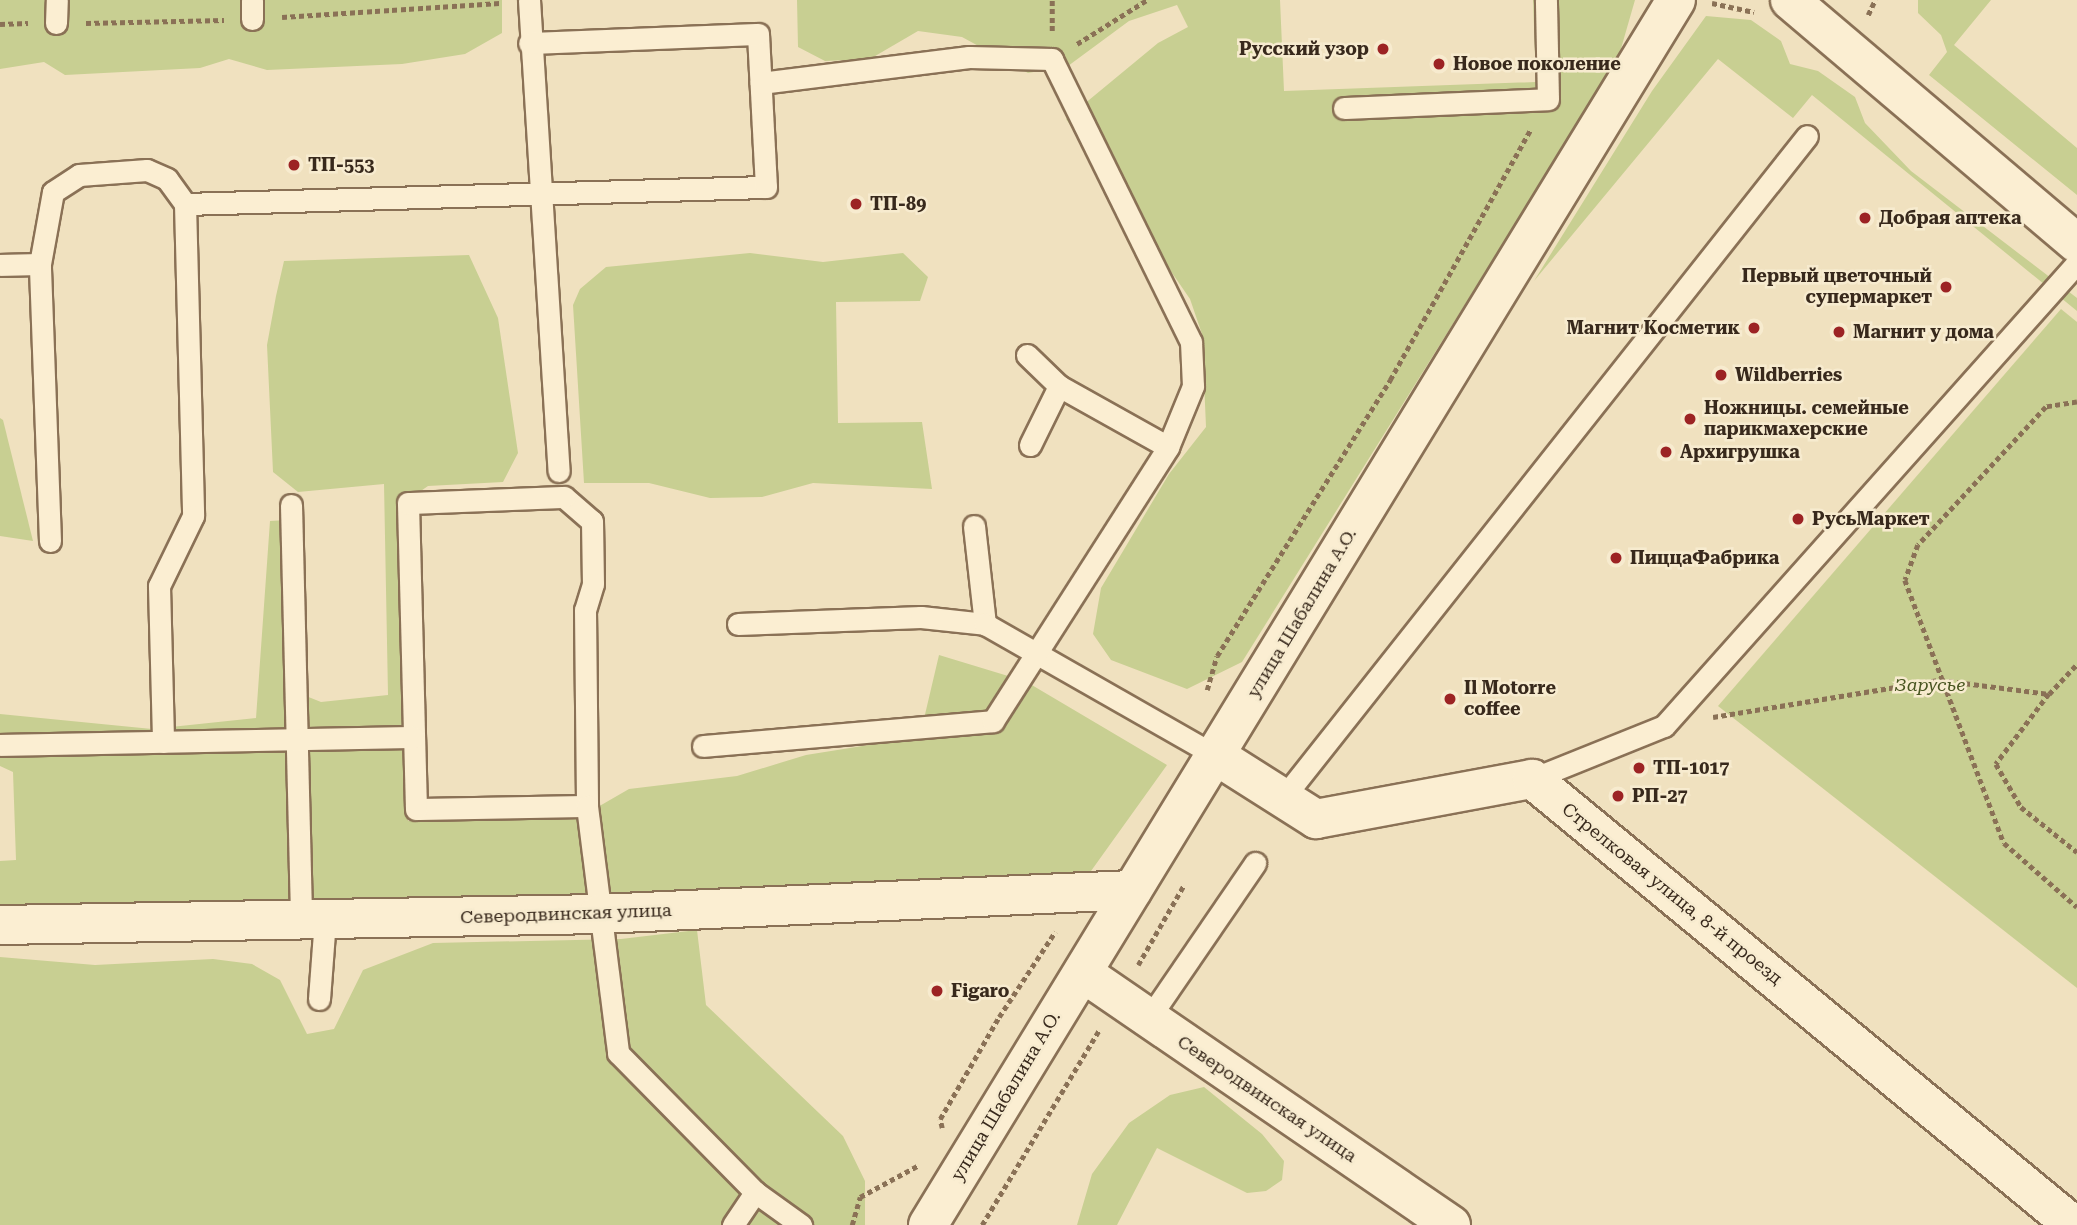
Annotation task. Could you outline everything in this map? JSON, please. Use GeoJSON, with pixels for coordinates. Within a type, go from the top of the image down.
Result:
{"type":"FeatureCollection","features":[{"type":"Feature","properties":{"kind":"street","name":"улица Шабалина А.О."},"geometry":{"type":"LineString","coordinates":[[928,1225],[1132,890],[1204,749],[1676,0]]}},
{"type":"Feature","properties":{"kind":"street"},"geometry":{"type":"LineString","coordinates":[[1790,0],[2077,243]]}},
{"type":"Feature","properties":{"kind":"street"},"geometry":{"type":"LineString","coordinates":[[1834,0],[1844,47]]}},
{"type":"Feature","properties":{"kind":"street"},"geometry":{"type":"LineString","coordinates":[[1204,749],[1316,819],[1532,779]]}},
{"type":"Feature","properties":{"kind":"street","name":"Стрелковая улица, 8-й проезд"},"geometry":{"type":"LineString","coordinates":[[1532,779],[2073,1225]]}},
{"type":"Feature","properties":{"kind":"street","name":"Северодвинская улица"},"geometry":{"type":"LineString","coordinates":[[0,925],[599,914],[1132,890]]}},
{"type":"Feature","properties":{"kind":"street","name":"Северодвинская улица"},"geometry":{"type":"LineString","coordinates":[[1083,973],[1451,1225]]}},
{"type":"Feature","properties":{"kind":"lane"},"geometry":{"type":"LineString","coordinates":[[56,23],[57,0]]}},
{"type":"Feature","properties":{"kind":"lane"},"geometry":{"type":"LineString","coordinates":[[529,0],[528,43],[536,192],[559,471]]}},
{"type":"Feature","properties":{"kind":"lane"},"geometry":{"type":"LineString","coordinates":[[1344,108],[1548,99],[1546,0]]}},
{"type":"Feature","properties":{"kind":"lane"},"geometry":{"type":"LineString","coordinates":[[185,204],[766,187],[758,34],[528,43]]}},
{"type":"Feature","properties":{"kind":"lane"},"geometry":{"type":"LineString","coordinates":[[704,746],[993,721],[1038,656],[1168,447],[1193,386],[1191,342],[1052,59],[970,57],[761,83]]}},
{"type":"Feature","properties":{"kind":"lane"},"geometry":{"type":"LineString","coordinates":[[1283,798],[1807,136]]}},
{"type":"Feature","properties":{"kind":"lane"},"geometry":{"type":"LineString","coordinates":[[50,541],[40,264],[53,192],[79,175],[147,170],[167,179],[185,204],[193,516],[159,586],[163,742]]}},
{"type":"Feature","properties":{"kind":"lane"},"geometry":{"type":"LineString","coordinates":[[1532,779],[1664,726],[2077,263]]}},
{"type":"Feature","properties":{"kind":"lane"},"geometry":{"type":"LineString","coordinates":[[0,265],[40,264]]}},
{"type":"Feature","properties":{"kind":"lane"},"geometry":{"type":"LineString","coordinates":[[1027,355],[1059,386],[1168,447]]}},
{"type":"Feature","properties":{"kind":"lane"},"geometry":{"type":"LineString","coordinates":[[1030,445],[1059,386]]}},
{"type":"Feature","properties":{"kind":"lane"},"geometry":{"type":"LineString","coordinates":[[587,806],[416,809],[408,503],[564,498],[592,521],[593,584],[585,610],[587,806],[618,1053],[755,1192],[801,1225]]}},
{"type":"Feature","properties":{"kind":"lane"},"geometry":{"type":"LineString","coordinates":[[291,505],[298,740],[319,999]]}},
{"type":"Feature","properties":{"kind":"lane"},"geometry":{"type":"LineString","coordinates":[[974,526],[985,624]]}},
{"type":"Feature","properties":{"kind":"lane"},"geometry":{"type":"LineString","coordinates":[[738,624],[922,617],[985,624],[1204,749]]}},
{"type":"Feature","properties":{"kind":"lane"},"geometry":{"type":"LineString","coordinates":[[0,745],[413,737]]}},
{"type":"Feature","properties":{"kind":"lane"},"geometry":{"type":"LineString","coordinates":[[1149,1018],[1255,863]]}},
{"type":"Feature","properties":{"kind":"lane"},"geometry":{"type":"LineString","coordinates":[[733,1225],[755,1192]]}},
{"type":"Feature","properties":{"kind":"path"},"geometry":{"type":"LineString","coordinates":[[1052,0],[1052,59]]}},
{"type":"Feature","properties":{"kind":"path"},"geometry":{"type":"LineString","coordinates":[[1052,59],[1147,0]]}},
{"type":"Feature","properties":{"kind":"path"},"geometry":{"type":"LineString","coordinates":[[1204,749],[1217,656],[1390,380],[1548,99]]}},
{"type":"Feature","properties":{"kind":"path"},"geometry":{"type":"LineString","coordinates":[[2077,402],[2046,407],[1918,545],[1905,580],[1940,680],[2004,843],[2077,907]]}},
{"type":"Feature","properties":{"kind":"path"},"geometry":{"type":"LineString","coordinates":[[2077,664],[2049,695],[1996,764],[2021,807],[2077,852]]}},
{"type":"Feature","properties":{"kind":"path"},"geometry":{"type":"LineString","coordinates":[[1664,726],[1940,680],[2049,695]]}},
{"type":"Feature","properties":{"kind":"path"},"geometry":{"type":"LineString","coordinates":[[942,1141],[940,1119],[999,1017],[1060,925],[1093,892]]}},
{"type":"Feature","properties":{"kind":"path"},"geometry":{"type":"LineString","coordinates":[[852,1225],[860,1197],[925,1162]]}},
{"type":"Feature","properties":{"kind":"green space"},"geometry":{"type":"Polygon","coordinates":[[[0,0],[502,0],[502,33],[465,54],[402,64],[267,70],[229,59],[200,68],[65,75],[44,62],[0,69],[0,0]]]}},
{"type":"Feature","properties":{"kind":"green space"},"geometry":{"type":"Polygon","coordinates":[[[797,0],[1280,0],[1284,91],[1536,82],[1533,0],[1635,0],[1618,59],[1242,662],[1187,689],[1111,660],[1093,634],[1101,588],[1169,474],[1206,427],[1202,334],[1190,299],[1066,119],[1158,43],[1188,27],[1177,5],[1129,21],[1068,66],[1028,73],[962,37],[918,31],[870,59],[825,61],[798,47],[797,0]]]}},
{"type":"Feature","properties":{"kind":"green space"},"geometry":{"type":"Polygon","coordinates":[[[1918,0],[1991,0],[1954,45],[2077,148],[2077,195],[1929,75],[1947,52],[1941,35],[1918,13],[1918,0]]]}},
{"type":"Feature","properties":{"kind":"green space"},"geometry":{"type":"Polygon","coordinates":[[[1706,16],[1751,20],[1781,41],[1790,64],[1818,71],[1855,97],[1865,123],[1911,171],[2077,298],[2077,311],[1812,95],[1793,118],[1718,59],[1534,281],[1652,91],[1706,16]]]}},
{"type":"Feature","properties":{"kind":"green space"},"geometry":{"type":"Polygon","coordinates":[[[750,253],[823,262],[903,253],[928,277],[920,301],[836,302],[838,423],[922,422],[932,489],[813,483],[762,497],[710,498],[649,483],[584,483],[573,305],[580,289],[606,267],[750,253]]]}},
{"type":"Feature","properties":{"kind":"green space"},"geometry":{"type":"Polygon","coordinates":[[[469,255],[498,318],[518,453],[503,482],[428,486],[415,495],[400,587],[408,821],[577,819],[629,789],[737,776],[806,755],[881,743],[923,723],[939,655],[1025,681],[1167,765],[1086,878],[692,889],[460,909],[59,904],[22,921],[0,921],[0,861],[16,860],[13,772],[0,766],[0,714],[152,729],[256,718],[270,521],[287,520],[286,688],[321,702],[388,695],[384,484],[298,492],[273,472],[267,345],[276,296],[284,261],[469,255]]]}},
{"type":"Feature","properties":{"kind":"green space","name":"Зарусье"},"geometry":{"type":"Polygon","coordinates":[[[2061,309],[2077,322],[2077,988],[1718,706],[2061,309]]]}},
{"type":"Feature","properties":{"kind":"green space"},"geometry":{"type":"Polygon","coordinates":[[[0,418],[3,420],[33,541],[0,536],[0,418]]]}},
{"type":"Feature","properties":{"kind":"green space"},"geometry":{"type":"Polygon","coordinates":[[[697,930],[706,1005],[843,1136],[865,1181],[865,1225],[0,1225],[0,957],[95,965],[213,959],[252,964],[280,980],[307,1034],[334,1029],[363,970],[433,943],[621,939],[697,930]]]}},
{"type":"Feature","properties":{"kind":"green space"},"geometry":{"type":"Polygon","coordinates":[[[1204,1087],[1262,1134],[1284,1161],[1282,1180],[1266,1191],[1247,1193],[1157,1148],[1117,1225],[1077,1225],[1092,1174],[1129,1123],[1170,1095],[1204,1087]]]}},
{"type":"Feature","properties":{"kind":"place","name":"Русский узор"},"geometry":{"type":"Point","coordinates":[1383,49]}},
{"type":"Feature","properties":{"kind":"place","name":"Новое поколение"},"geometry":{"type":"Point","coordinates":[1439,64]}},
{"type":"Feature","properties":{"kind":"place","name":"ТП-553"},"geometry":{"type":"Point","coordinates":[294,165]}},
{"type":"Feature","properties":{"kind":"place","name":"ТП-89"},"geometry":{"type":"Point","coordinates":[856,204]}},
{"type":"Feature","properties":{"kind":"place","name":"Добрая аптека"},"geometry":{"type":"Point","coordinates":[1865,218]}},
{"type":"Feature","properties":{"kind":"place","name":"Первый цветочный супермаркет"},"geometry":{"type":"Point","coordinates":[1946,287]}},
{"type":"Feature","properties":{"kind":"place","name":"Магнит Косметик"},"geometry":{"type":"Point","coordinates":[1754,328]}},
{"type":"Feature","properties":{"kind":"place","name":"Магнит у дома"},"geometry":{"type":"Point","coordinates":[1839,332]}},
{"type":"Feature","properties":{"kind":"place","name":"Wildberries"},"geometry":{"type":"Point","coordinates":[1721,375]}},
{"type":"Feature","properties":{"kind":"place","name":"Ножницы. семейные парикмахерские"},"geometry":{"type":"Point","coordinates":[1690,419]}},
{"type":"Feature","properties":{"kind":"place","name":"Архигрушка"},"geometry":{"type":"Point","coordinates":[1666,452]}},
{"type":"Feature","properties":{"kind":"place","name":"РусьМаркет"},"geometry":{"type":"Point","coordinates":[1798,519]}},
{"type":"Feature","properties":{"kind":"place","name":"ПиццаФабрика"},"geometry":{"type":"Point","coordinates":[1616,558]}},
{"type":"Feature","properties":{"kind":"place","name":"Il Motorre coffee"},"geometry":{"type":"Point","coordinates":[1450,699]}},
{"type":"Feature","properties":{"kind":"place","name":"ТП-1017"},"geometry":{"type":"Point","coordinates":[1639,768]}},
{"type":"Feature","properties":{"kind":"place","name":"РП-27"},"geometry":{"type":"Point","coordinates":[1618,796]}},
{"type":"Feature","properties":{"kind":"place","name":"Figaro"},"geometry":{"type":"Point","coordinates":[937,991]}}]}
